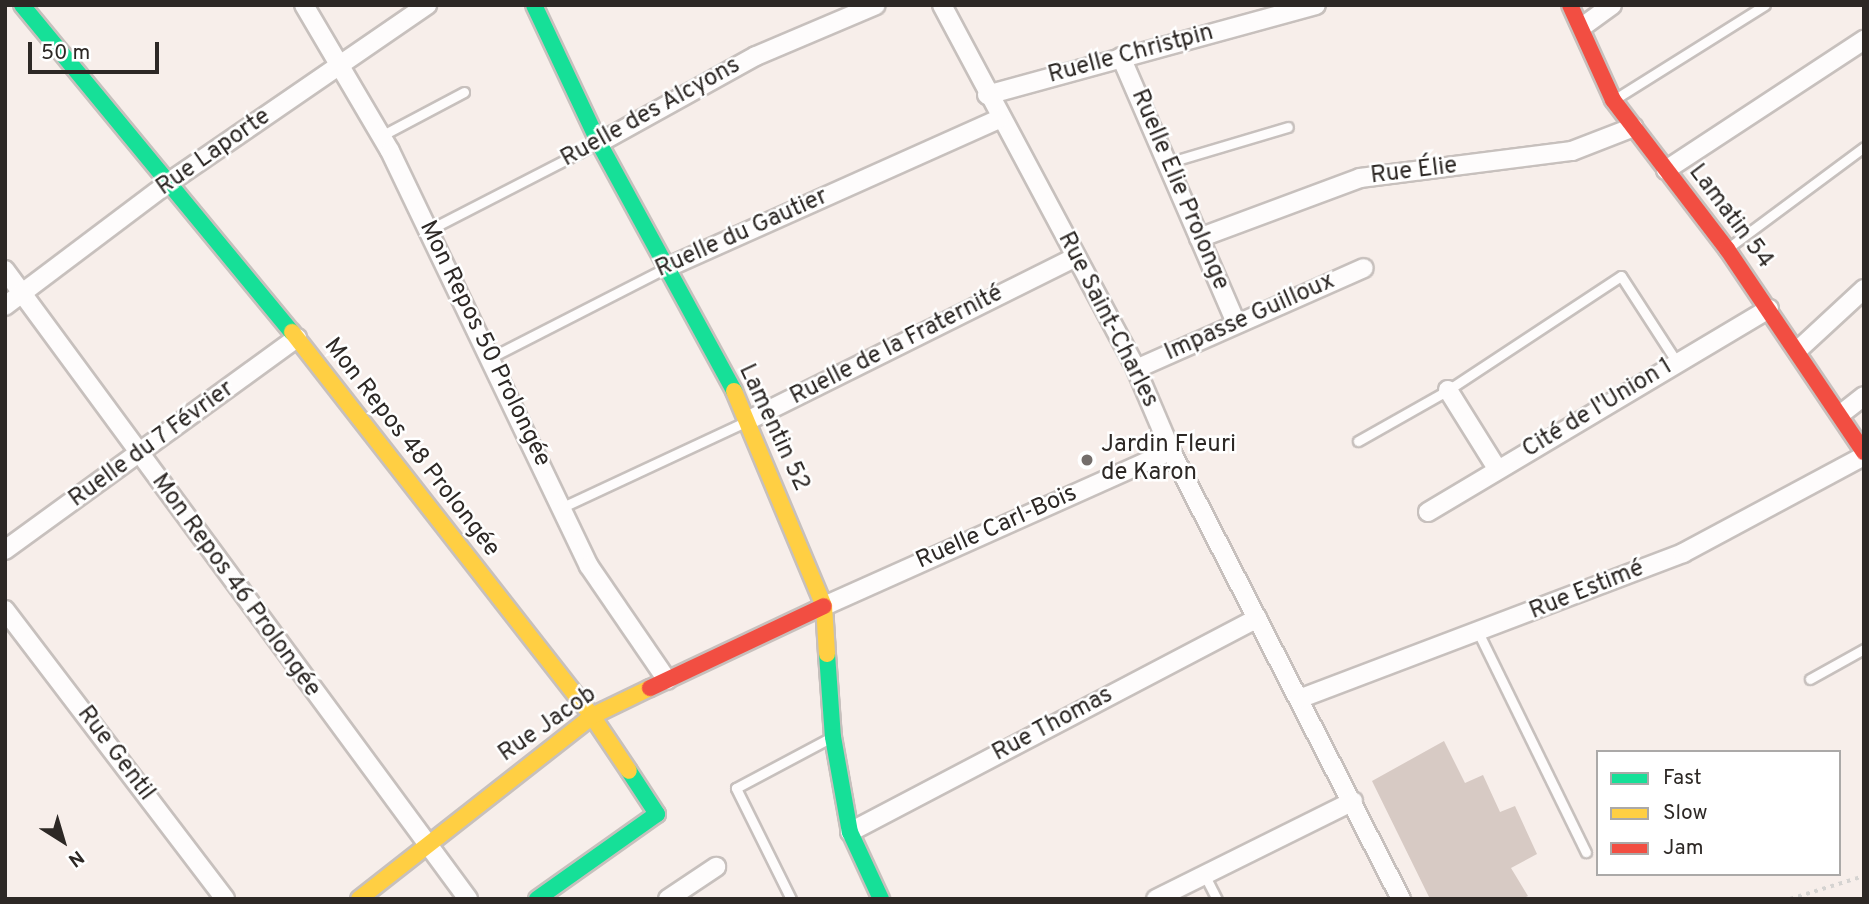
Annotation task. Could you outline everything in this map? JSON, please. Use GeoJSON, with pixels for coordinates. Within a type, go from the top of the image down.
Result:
{"type":"FeatureCollection","features":[{"type":"Feature","properties":{"kind":"street","name":"Mon Repos 48 Prolongée"},"geometry":{"type":"LineString","coordinates":[[22,5],[171,181],[297,338],[592,716],[657,814],[541,898]]}},
{"type":"Feature","properties":{"kind":"street","name":"Mon Repos 50 Prolongée"},"geometry":{"type":"LineString","coordinates":[[304,5],[342,64],[381,136],[429,230],[488,359],[617,612],[667,680]]}},
{"type":"Feature","properties":{"kind":"street","name":"Rue Laporte"},"geometry":{"type":"LineString","coordinates":[[5,306],[171,181],[427,5]]}},
{"type":"Feature","properties":{"kind":"street","name":"Lamentin 52"},"geometry":{"type":"LineString","coordinates":[[534,5],[599,143],[749,420],[824,606],[833,737],[850,832],[881,899]]}},
{"type":"Feature","properties":{"kind":"street","name":"Ruelle des Alcyons"},"geometry":{"type":"LineString","coordinates":[[599,143],[756,56],[876,5]]}},
{"type":"Feature","properties":{"kind":"street","name":"Rue Saint-Charles"},"geometry":{"type":"LineString","coordinates":[[942,5],[999,119],[1136,369],[1171,451],[1401,899]]}},
{"type":"Feature","properties":{"kind":"street","name":"Ruelle Christpin"},"geometry":{"type":"LineString","coordinates":[[987,95],[1316,5]]}},
{"type":"Feature","properties":{"kind":"street","name":"Lamatin 54"},"geometry":{"type":"LineString","coordinates":[[1570,5],[1613,100],[1727,249],[1842,414],[1864,454]]}},
{"type":"Feature","properties":{"kind":"street"},"geometry":{"type":"LineString","coordinates":[[1581,27],[1612,5]]}},
{"type":"Feature","properties":{"kind":"street"},"geometry":{"type":"LineString","coordinates":[[1666,170],[1864,40]]}},
{"type":"Feature","properties":{"kind":"street","name":"Ruelle Elie Prolonge"},"geometry":{"type":"LineString","coordinates":[[1121,57],[1236,323]]}},
{"type":"Feature","properties":{"kind":"street","name":"Ruelle du Gautier"},"geometry":{"type":"LineString","coordinates":[[666,268],[999,119]]}},
{"type":"Feature","properties":{"kind":"street","name":"Rue Élie"},"geometry":{"type":"LineString","coordinates":[[1199,238],[1360,178],[1572,151],[1634,127]]}},
{"type":"Feature","properties":{"kind":"street","name":"Ruelle de la Fraternité"},"geometry":{"type":"LineString","coordinates":[[749,420],[1076,257]]}},
{"type":"Feature","properties":{"kind":"street","name":"Impasse Guilloux"},"geometry":{"type":"LineString","coordinates":[[1136,369],[1364,268]]}},
{"type":"Feature","properties":{"kind":"street","name":"Mon Repos 46 Prolongée"},"geometry":{"type":"LineString","coordinates":[[5,270],[468,899]]}},
{"type":"Feature","properties":{"kind":"street"},"geometry":{"type":"LineString","coordinates":[[1798,350],[1864,289]]}},
{"type":"Feature","properties":{"kind":"street","name":"Cité de l'Union 1"},"geometry":{"type":"LineString","coordinates":[[1427,512],[1676,361],[1769,309]]}},
{"type":"Feature","properties":{"kind":"street","name":"Ruelle du 7 Février"},"geometry":{"type":"LineString","coordinates":[[5,550],[140,456],[297,338]]}},
{"type":"Feature","properties":{"kind":"street"},"geometry":{"type":"LineString","coordinates":[[1448,390],[1498,470]]}},
{"type":"Feature","properties":{"kind":"street"},"geometry":{"type":"LineString","coordinates":[[1842,414],[1864,396]]}},
{"type":"Feature","properties":{"kind":"street","name":"Ruelle Carl-Bois"},"geometry":{"type":"LineString","coordinates":[[824,606],[1171,451]]}},
{"type":"Feature","properties":{"kind":"street","name":"Rue Estimé"},"geometry":{"type":"LineString","coordinates":[[1299,699],[1479,634],[1683,552],[1864,454]]}},
{"type":"Feature","properties":{"kind":"street","name":"Rue Jacob"},"geometry":{"type":"LineString","coordinates":[[359,899],[425,843],[592,716],[824,606]]}},
{"type":"Feature","properties":{"kind":"street","name":"Rue Gentil"},"geometry":{"type":"LineString","coordinates":[[5,610],[225,899]]}},
{"type":"Feature","properties":{"kind":"street","name":"Rue Thomas"},"geometry":{"type":"LineString","coordinates":[[850,832],[1257,618]]}},
{"type":"Feature","properties":{"kind":"street"},"geometry":{"type":"LineString","coordinates":[[1156,899],[1353,802]]}},
{"type":"Feature","properties":{"kind":"street"},"geometry":{"type":"LineString","coordinates":[[668,899],[716,867]]}},
{"type":"Feature","properties":{"kind":"lane"},"geometry":{"type":"LineString","coordinates":[[1613,100],[1765,5]]}},
{"type":"Feature","properties":{"kind":"lane"},"geometry":{"type":"LineString","coordinates":[[381,136],[464,92]]}},
{"type":"Feature","properties":{"kind":"lane"},"geometry":{"type":"LineString","coordinates":[[1167,163],[1288,127]]}},
{"type":"Feature","properties":{"kind":"lane","name":"Ruelle des Alcyons"},"geometry":{"type":"LineString","coordinates":[[429,230],[599,143]]}},
{"type":"Feature","properties":{"kind":"lane"},"geometry":{"type":"LineString","coordinates":[[1727,249],[1864,147]]}},
{"type":"Feature","properties":{"kind":"lane","name":"Ruelle du Gautier"},"geometry":{"type":"LineString","coordinates":[[488,359],[666,268]]}},
{"type":"Feature","properties":{"kind":"lane"},"geometry":{"type":"LineString","coordinates":[[1359,441],[1448,390],[1621,276],[1676,361]]}},
{"type":"Feature","properties":{"kind":"lane","name":"Ruelle de la Fraternité"},"geometry":{"type":"LineString","coordinates":[[565,506],[749,420]]}},
{"type":"Feature","properties":{"kind":"lane"},"geometry":{"type":"LineString","coordinates":[[1479,634],[1586,852]]}},
{"type":"Feature","properties":{"kind":"lane"},"geometry":{"type":"LineString","coordinates":[[1810,679],[1864,649]]}},
{"type":"Feature","properties":{"kind":"lane"},"geometry":{"type":"LineString","coordinates":[[791,899],[736,788],[833,737]]}},
{"type":"Feature","properties":{"kind":"lane"},"geometry":{"type":"LineString","coordinates":[[1203,874],[1216,899]]}},
{"type":"Feature","properties":{"kind":"path"},"geometry":{"type":"LineString","coordinates":[[1790,899],[1864,876]]}},
{"type":"Feature","properties":{"kind":"building"},"geometry":{"type":"Polygon","coordinates":[[[1444,741],[1465,783],[1483,775],[1500,812],[1515,806],[1537,854],[1511,868],[1528,896],[1522,899],[1430,899],[1372,781],[1444,741]]]}},
{"type":"Feature","properties":{"kind":"traffic: fast"},"geometry":{"type":"LineString","coordinates":[[22,5],[292,332]]}},
{"type":"Feature","properties":{"kind":"traffic: fast"},"geometry":{"type":"LineString","coordinates":[[534,5],[599,143],[734,391]]}},
{"type":"Feature","properties":{"kind":"traffic: fast"},"geometry":{"type":"LineString","coordinates":[[827,654],[833,737],[850,832],[881,899]]}},
{"type":"Feature","properties":{"kind":"traffic: fast"},"geometry":{"type":"LineString","coordinates":[[537,899],[657,814],[629,771]]}},
{"type":"Feature","properties":{"kind":"traffic: slow"},"geometry":{"type":"LineString","coordinates":[[292,332],[592,716],[629,771]]}},
{"type":"Feature","properties":{"kind":"traffic: slow"},"geometry":{"type":"LineString","coordinates":[[734,391],[824,606],[827,654]]}},
{"type":"Feature","properties":{"kind":"traffic: slow"},"geometry":{"type":"LineString","coordinates":[[359,899],[592,716],[650,688]]}},
{"type":"Feature","properties":{"kind":"traffic: jam"},"geometry":{"type":"LineString","coordinates":[[1570,5],[1613,100],[1727,249],[1864,452]]}},
{"type":"Feature","properties":{"kind":"traffic: jam"},"geometry":{"type":"LineString","coordinates":[[650,688],[824,606]]}},
{"type":"Feature","properties":{"kind":"place","name":"Jardin Fleuri de Karon"},"geometry":{"type":"Point","coordinates":[1087,460]}}]}
